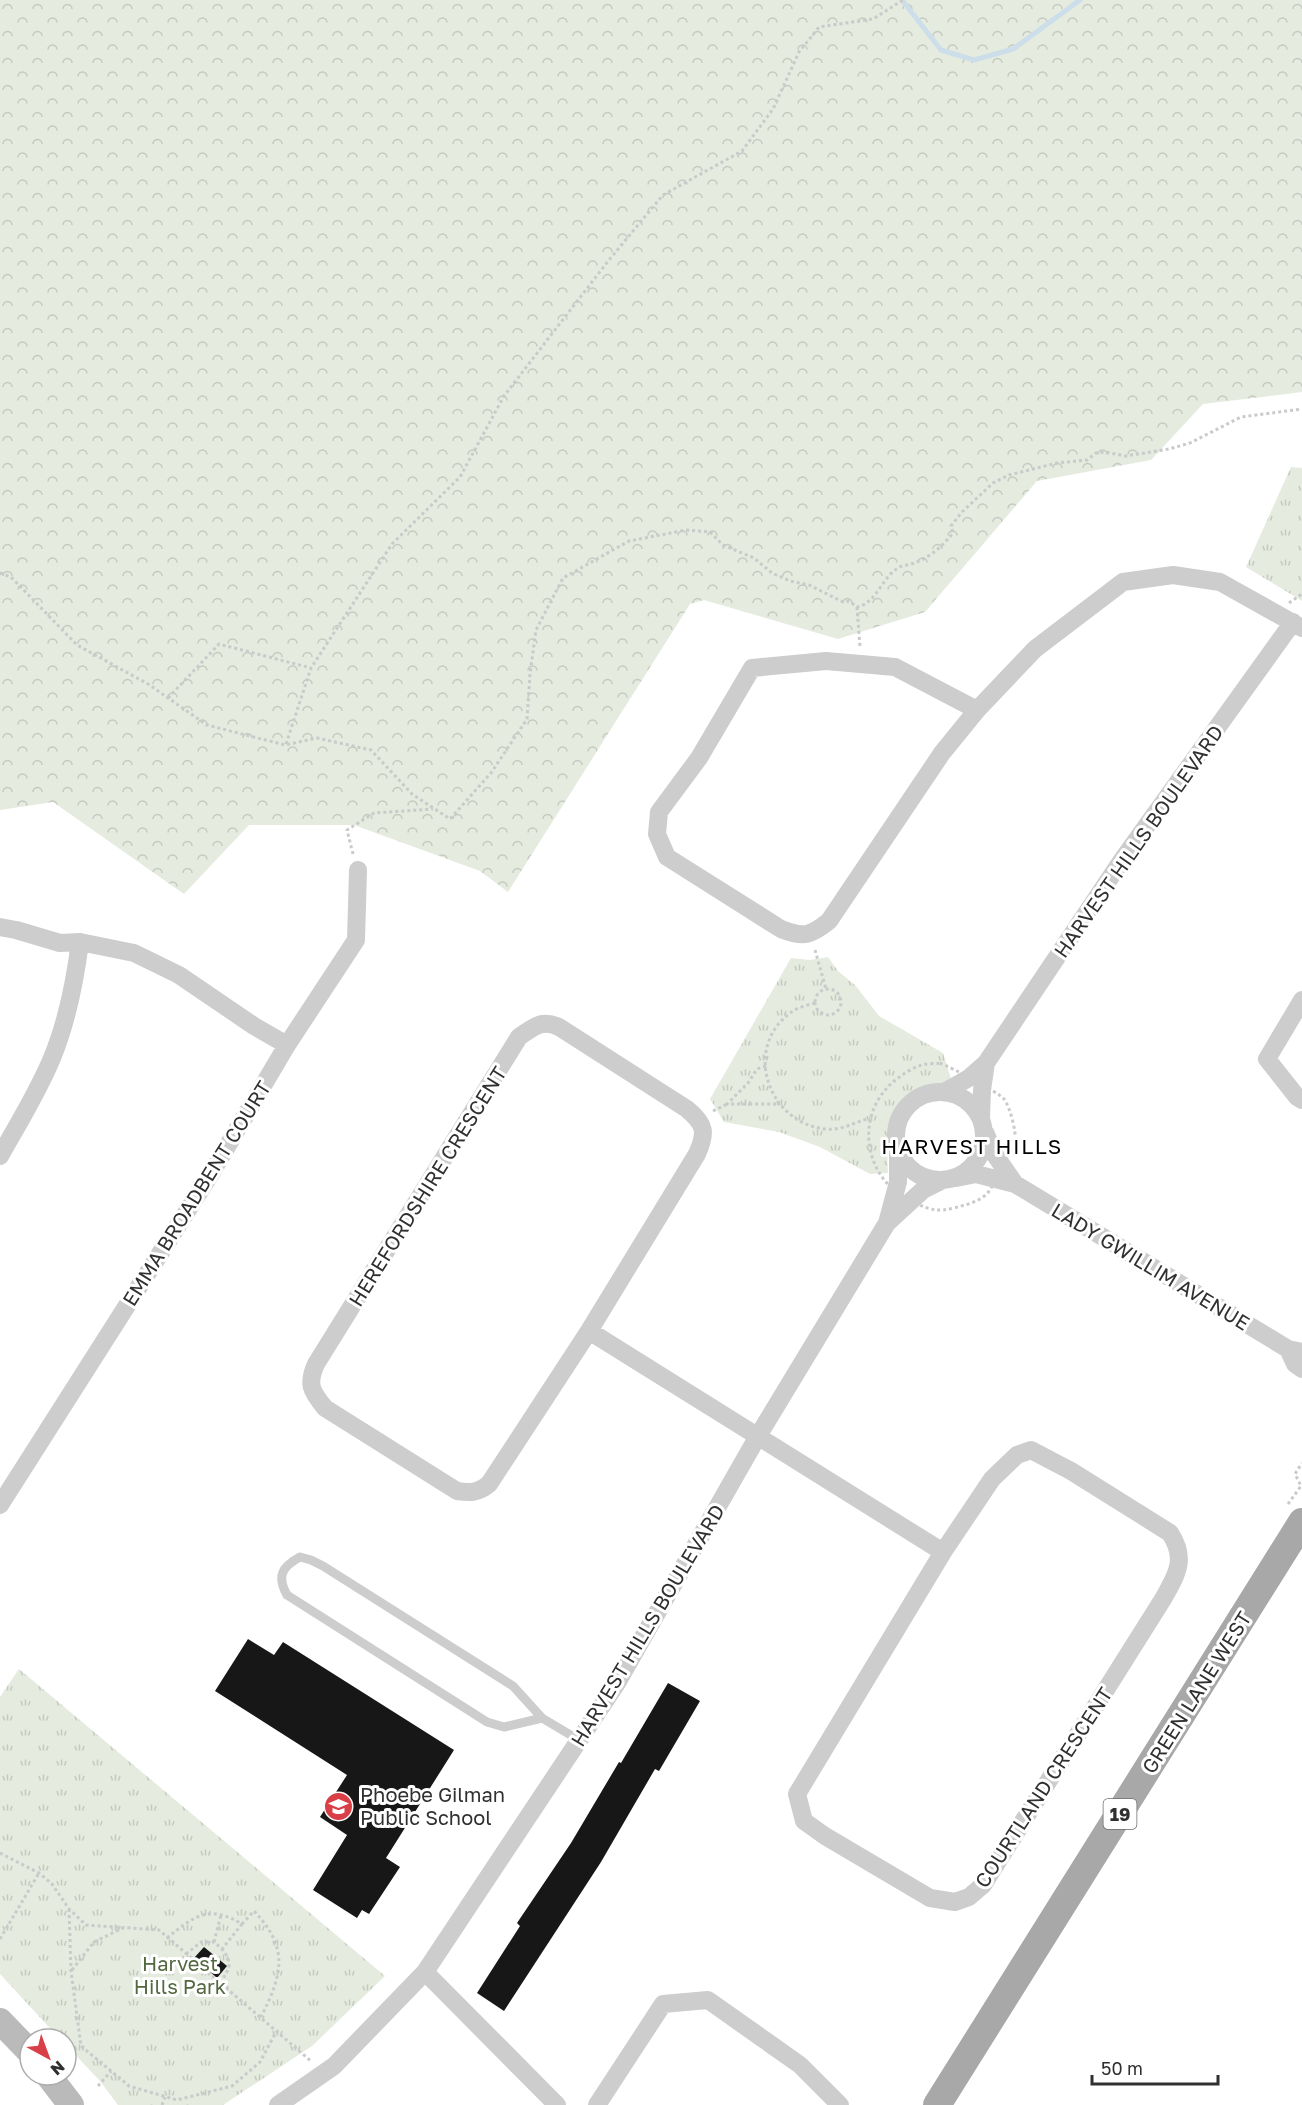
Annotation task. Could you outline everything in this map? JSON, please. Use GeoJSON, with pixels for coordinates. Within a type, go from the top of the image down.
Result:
{"type":"FeatureCollection","features":[{"type":"Feature","properties":{"kind":"main road","name":"GREEN LANE WEST"},"geometry":{"type":"LineString","coordinates":[[937,2105],[1302,1522]]}},
{"type":"Feature","properties":{"kind":"street"},"geometry":{"type":"LineString","coordinates":[[977,710],[895,667],[826,662],[752,668],[699,758],[659,812],[657,834],[668,857],[781,928],[798,935],[810,934],[829,921],[942,753],[977,710],[1035,649],[1123,582],[1173,575],[1220,582],[1298,625]]}},
{"type":"Feature","properties":{"kind":"street","name":"HARVEST HILLS BOULEVARD"},"geometry":{"type":"LineString","coordinates":[[944,1092],[976,1082],[1122,860],[1298,625]]}},
{"type":"Feature","properties":{"kind":"street","name":"EMMA BROADBENT COURT"},"geometry":{"type":"LineString","coordinates":[[0,1505],[212,1172],[287,1046],[356,940],[358,870]]}},
{"type":"Feature","properties":{"kind":"street"},"geometry":{"type":"LineString","coordinates":[[0,927],[60,943],[80,942],[134,953],[179,975],[287,1046]]}},
{"type":"Feature","properties":{"kind":"street"},"geometry":{"type":"LineString","coordinates":[[0,1156],[52,1058],[76,974],[80,942]]}},
{"type":"Feature","properties":{"kind":"street"},"geometry":{"type":"LineString","coordinates":[[1302,1000],[1268,1059],[1302,1101]]}},
{"type":"Feature","properties":{"kind":"street","name":"HEREFORDSHIRE CRESCENT"},"geometry":{"type":"LineString","coordinates":[[549,1023],[559,1028],[687,1108],[698,1118],[704,1130],[703,1140],[697,1154],[589,1331],[493,1476],[480,1491],[469,1493],[457,1491],[325,1408],[313,1392],[311,1376],[316,1364],[519,1037],[540,1024],[549,1023]]}},
{"type":"Feature","properties":{"kind":"street"},"geometry":{"type":"LineString","coordinates":[[949,1180],[970,1170],[979,1158],[984,1143],[976,1082]]}},
{"type":"Feature","properties":{"kind":"street"},"geometry":{"type":"LineString","coordinates":[[903,1197],[895,1137],[897,1122],[905,1108],[928,1093],[944,1092],[959,1096],[972,1105],[983,1125]]}},
{"type":"Feature","properties":{"kind":"street","name":"LADY GWILLIM AVENUE"},"geometry":{"type":"LineString","coordinates":[[983,1125],[999,1172],[1015,1184],[1295,1350],[1295,1364],[1302,1369]]}},
{"type":"Feature","properties":{"kind":"street"},"geometry":{"type":"LineString","coordinates":[[898,1153],[912,1172],[926,1179],[949,1180],[999,1172]]}},
{"type":"Feature","properties":{"kind":"street","name":"HARVEST HILLS BOULEVARD"},"geometry":{"type":"LineString","coordinates":[[278,2105],[334,2066],[425,1972],[617,1683],[758,1436],[903,1197],[949,1180]]}},
{"type":"Feature","properties":{"kind":"street"},"geometry":{"type":"LineString","coordinates":[[589,1331],[943,1552]]}},
{"type":"Feature","properties":{"kind":"street","name":"COURTLAND CRESCENT"},"geometry":{"type":"LineString","coordinates":[[1031,1450],[1071,1471],[1170,1533],[1178,1545],[1179,1555],[1179,1570],[1163,1599],[983,1885],[969,1897],[955,1902],[930,1898],[825,1836],[804,1821],[797,1794],[943,1552],[992,1479],[1017,1455],[1031,1450]]}},
{"type":"Feature","properties":{"kind":"street"},"geometry":{"type":"LineString","coordinates":[[425,1972],[556,2105]]}},
{"type":"Feature","properties":{"kind":"street"},"geometry":{"type":"LineString","coordinates":[[597,2105],[663,2004],[708,2000],[800,2064],[840,2105]]}},
{"type":"Feature","properties":{"kind":"street"},"geometry":{"type":"LineString","coordinates":[[0,2021],[18,2040]]}},
{"type":"Feature","properties":{"kind":"street"},"geometry":{"type":"LineString","coordinates":[[57,2087],[71,2105]]}},
{"type":"Feature","properties":{"kind":"lane"},"geometry":{"type":"LineString","coordinates":[[542,1718],[504,1727],[487,1722],[287,1595],[281,1585],[282,1573],[290,1562],[300,1557],[323,1566],[513,1686],[542,1718],[579,1740]]}},
{"type":"Feature","properties":{"kind":"path"},"geometry":{"type":"LineString","coordinates":[[285,745],[310,668],[392,544],[460,477],[504,396],[609,260],[663,195],[742,151],[774,109],[799,52],[819,27],[873,19],[903,0]]}},
{"type":"Feature","properties":{"kind":"path"},"geometry":{"type":"LineString","coordinates":[[0,573],[11,577],[77,645],[148,684],[207,725],[285,745],[317,738],[371,750],[412,794],[450,819],[491,773],[527,719],[536,630],[563,578],[629,541],[686,530],[710,532],[723,545],[754,558],[772,573],[790,581],[809,585],[843,602],[849,601],[857,607],[865,606],[902,566],[922,560],[943,545],[953,533],[951,526],[962,512],[993,483],[1009,475],[1057,463],[1087,460],[1096,453],[1105,452],[1126,456],[1169,449],[1190,443],[1241,417],[1302,408]]}},
{"type":"Feature","properties":{"kind":"path"},"geometry":{"type":"LineString","coordinates":[[857,607],[862,664]]}},
{"type":"Feature","properties":{"kind":"path"},"geometry":{"type":"LineString","coordinates":[[168,698],[219,644],[310,668]]}},
{"type":"Feature","properties":{"kind":"path"},"geometry":{"type":"LineString","coordinates":[[358,870],[347,830],[374,813],[435,809]]}},
{"type":"Feature","properties":{"kind":"path"},"geometry":{"type":"LineString","coordinates":[[810,934],[826,989]]}},
{"type":"Feature","properties":{"kind":"path"},"geometry":{"type":"LineString","coordinates":[[814,1003],[818,1011],[826,1016],[839,1010],[841,1001],[839,994],[826,989],[818,994],[814,1003],[793,1011],[777,1027],[767,1047],[765,1074],[772,1095],[786,1113],[805,1125],[827,1129],[849,1126],[871,1118]]}},
{"type":"Feature","properties":{"kind":"path"},"geometry":{"type":"LineString","coordinates":[[940,1063],[1004,1099],[1016,1136],[1015,1145],[991,1191],[979,1201],[938,1212],[903,1197],[880,1174],[870,1156],[868,1137],[871,1118],[875,1103],[888,1086],[922,1065],[940,1063]]}},
{"type":"Feature","properties":{"kind":"path"},"geometry":{"type":"LineString","coordinates":[[766,1066],[757,1069],[748,1083],[727,1104],[780,1104]]}},
{"type":"Feature","properties":{"kind":"path"},"geometry":{"type":"LineString","coordinates":[[1295,1474],[1302,1463]]}},
{"type":"Feature","properties":{"kind":"path"},"geometry":{"type":"LineString","coordinates":[[0,1853],[39,1873],[52,1884],[69,1909],[86,1925],[159,1930],[324,2073]]}},
{"type":"Feature","properties":{"kind":"path"},"geometry":{"type":"LineString","coordinates":[[0,1939],[39,1873]]}},
{"type":"Feature","properties":{"kind":"path"},"geometry":{"type":"LineString","coordinates":[[69,1909],[71,1971],[81,2046],[129,2086],[177,2100],[232,2086],[260,2062],[276,2032]]}},
{"type":"Feature","properties":{"kind":"path"},"geometry":{"type":"LineString","coordinates":[[222,1949],[255,1911],[264,1921],[277,1945],[280,1968],[275,1989],[260,2018]]}},
{"type":"Feature","properties":{"kind":"path"},"geometry":{"type":"LineString","coordinates":[[167,1938],[190,1919],[210,1913],[230,1917],[242,1924]]}},
{"type":"Feature","properties":{"kind":"path"},"geometry":{"type":"LineString","coordinates":[[214,1942],[221,1915]]}},
{"type":"Feature","properties":{"kind":"path"},"geometry":{"type":"LineString","coordinates":[[71,1971],[94,1942],[125,1927]]}},
{"type":"Feature","properties":{"kind":"path"},"geometry":{"type":"LineString","coordinates":[[186,1954],[201,1942],[214,1942],[229,1957],[229,1968],[220,1983]]}},
{"type":"Feature","properties":{"kind":"path"},"geometry":{"type":"LineString","coordinates":[[98,2086],[111,2071]]}},
{"type":"Feature","properties":{"kind":"path"},"geometry":{"type":"LineString","coordinates":[[162,2105],[165,2097]]}},
{"type":"Feature","properties":{"kind":"green space"},"geometry":{"type":"Polygon","coordinates":[[[0,0],[1302,0],[1302,392],[1203,404],[1151,460],[1037,481],[925,612],[838,639],[704,600],[690,604],[508,892],[480,871],[354,825],[249,825],[184,894],[53,802],[0,810],[0,0]]]}},
{"type":"Feature","properties":{"kind":"green space"},"geometry":{"type":"Polygon","coordinates":[[[1291,467],[1302,468],[1302,601],[1246,567],[1291,467]]]}},
{"type":"Feature","properties":{"kind":"green space"},"geometry":{"type":"Polygon","coordinates":[[[828,957],[838,971],[856,986],[879,1016],[943,1053],[952,1082],[916,1093],[896,1110],[888,1136],[888,1173],[870,1174],[820,1147],[779,1132],[724,1122],[710,1099],[791,958],[810,960],[828,957]]]}},
{"type":"Feature","properties":{"kind":"green space","name":"Harvest Hills Park"},"geometry":{"type":"Polygon","coordinates":[[[19,1669],[385,1976],[312,2046],[223,2105],[118,2105],[78,2058],[78,2027],[49,2027],[0,1974],[0,1697],[19,1669]]]}},
{"type":"Feature","properties":{"kind":"building"},"geometry":{"type":"Polygon","coordinates":[[[248,1639],[274,1655],[283,1642],[454,1750],[386,1858],[400,1867],[369,1914],[362,1910],[357,1918],[313,1890],[347,1835],[320,1817],[347,1775],[215,1691],[248,1639]]]}},
{"type":"Feature","properties":{"kind":"building"},"geometry":{"type":"Polygon","coordinates":[[[668,1683],[700,1701],[659,1771],[655,1769],[601,1862],[504,2011],[477,1993],[520,1926],[517,1923],[571,1843],[668,1683]]]}},
{"type":"Feature","properties":{"kind":"building"},"geometry":{"type":"Polygon","coordinates":[[[204,1947],[227,1966],[217,1978],[194,1958],[204,1947]]]}},
{"type":"Feature","properties":{"kind":"waterway"},"geometry":{"type":"LineString","coordinates":[[902,0],[941,50],[974,60],[1013,49],[1080,0]]}},
{"type":"Feature","properties":{"kind":"place","name":"Phoebe Gilman Public School"},"geometry":{"type":"Point","coordinates":[339,1806]}},
{"type":"Feature","properties":{"kind":"district","name":"HARVEST HILLS"},"geometry":{"type":"Point","coordinates":[972,1146]}}]}
